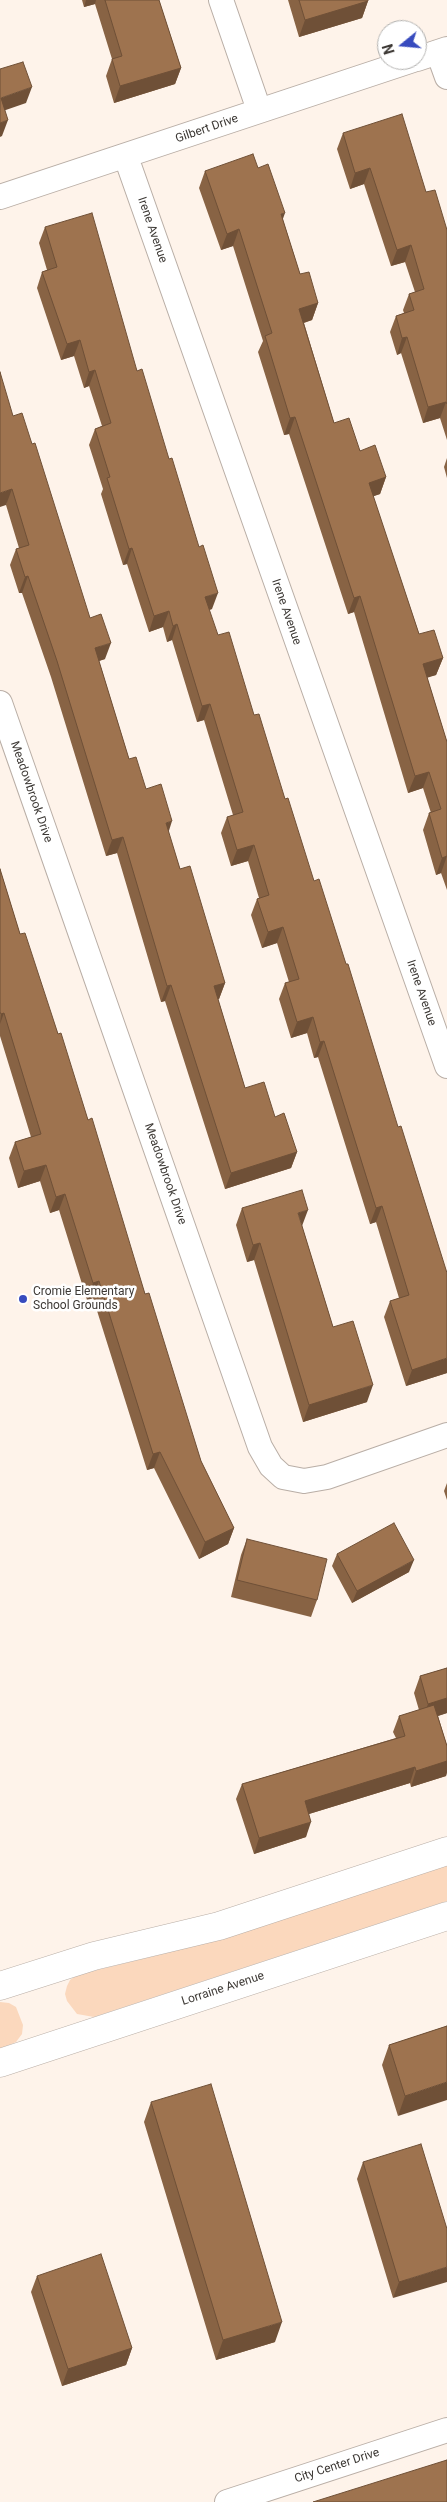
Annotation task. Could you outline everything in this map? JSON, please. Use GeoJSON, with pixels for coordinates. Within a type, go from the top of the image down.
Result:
{"type":"FeatureCollection","features":[{"type":"Feature","properties":{"kind":"street"},"geometry":{"type":"LineString","coordinates":[[221,0],[260,110]]}},
{"type":"Feature","properties":{"kind":"street"},"geometry":{"type":"LineString","coordinates":[[434,53],[447,77]]}},
{"type":"Feature","properties":{"kind":"street","name":"Gilbert Drive"},"geometry":{"type":"LineString","coordinates":[[0,197],[126,157],[382,70]]}},
{"type":"Feature","properties":{"kind":"street","name":"Irene Avenue"},"geometry":{"type":"LineString","coordinates":[[126,157],[447,1066]]}},
{"type":"Feature","properties":{"kind":"street","name":"Meadowbrook Drive"},"geometry":{"type":"LineString","coordinates":[[0,703],[260,1447],[271,1466],[283,1477],[304,1481],[327,1478],[447,1435]]}},
{"type":"Feature","properties":{"kind":"street"},"geometry":{"type":"LineString","coordinates":[[0,1986],[94,1956],[236,1920],[447,1851]]}},
{"type":"Feature","properties":{"kind":"street","name":"Lorraine Avenue"},"geometry":{"type":"LineString","coordinates":[[0,2063],[447,1916]]}},
{"type":"Feature","properties":{"kind":"street","name":"City Center Drive"},"geometry":{"type":"LineString","coordinates":[[227,2502],[447,2430]]}},
{"type":"Feature","properties":{"kind":"shaded area"},"geometry":{"type":"Polygon","coordinates":[[[447,1865],[447,1901],[94,2017],[77,2014],[67,2001],[65,1994],[67,1986],[70,1980],[77,1975],[219,1940],[447,1865]]]}},
{"type":"Feature","properties":{"kind":"shaded area"},"geometry":{"type":"Polygon","coordinates":[[[0,2002],[9,2003],[16,2007],[23,2025],[22,2034],[16,2042],[0,2049],[0,2002]]]}},
{"type":"Feature","properties":{"kind":"building"},"geometry":{"type":"Polygon","coordinates":[[[105,0],[159,0],[181,68],[120,86],[112,59],[122,56],[105,0]]]}},
{"type":"Feature","properties":{"kind":"building"},"geometry":{"type":"Polygon","coordinates":[[[299,0],[368,0],[368,1],[305,20],[299,0]]]}},
{"type":"Feature","properties":{"kind":"building"},"geometry":{"type":"Polygon","coordinates":[[[23,62],[32,87],[1,98],[8,120],[0,123],[0,69],[23,62]]]}},
{"type":"Feature","properties":{"kind":"building"},"geometry":{"type":"Polygon","coordinates":[[[402,114],[426,192],[435,190],[447,230],[447,404],[446,402],[428,407],[407,337],[402,338],[396,316],[414,310],[409,294],[424,289],[411,245],[397,250],[370,168],[355,173],[343,133],[402,114]]]}},
{"type":"Feature","properties":{"kind":"building"},"geometry":{"type":"Polygon","coordinates":[[[253,154],[258,168],[268,164],[285,213],[281,214],[300,274],[309,272],[318,303],[299,309],[334,423],[349,418],[360,451],[375,445],[386,477],[369,483],[419,634],[434,630],[443,658],[423,664],[447,742],[447,856],[442,858],[429,813],[441,809],[429,772],[415,776],[360,596],[354,598],[295,417],[290,418],[265,336],[272,333],[239,229],[227,234],[205,171],[253,154]]]}},
{"type":"Feature","properties":{"kind":"building"},"geometry":{"type":"Polygon","coordinates":[[[92,213],[137,371],[142,369],[169,459],[172,458],[199,547],[203,545],[218,593],[205,597],[218,635],[229,632],[254,715],[259,714],[285,799],[288,798],[314,881],[319,879],[346,964],[348,964],[398,1127],[401,1126],[447,1273],[447,1358],[412,1370],[390,1301],[409,1295],[382,1206],[376,1208],[324,1041],[320,1042],[313,1017],[297,1022],[285,983],[299,979],[283,927],[268,932],[257,899],[269,895],[254,845],[237,850],[227,817],[243,812],[210,704],[202,706],[177,624],[173,626],[169,611],[154,616],[132,548],[129,549],[107,478],[110,477],[95,429],[111,423],[95,370],[89,372],[80,340],[67,344],[42,272],[57,267],[45,227],[92,213]]]}},
{"type":"Feature","properties":{"kind":"building"},"geometry":{"type":"Polygon","coordinates":[[[0,372],[13,416],[22,413],[32,444],[35,443],[90,618],[101,614],[111,643],[95,648],[129,759],[136,757],[146,789],[161,784],[172,821],[166,823],[180,869],[190,866],[225,983],[214,986],[245,1088],[264,1082],[275,1117],[284,1113],[297,1152],[231,1173],[171,985],[167,986],[123,837],[112,840],[57,661],[28,576],[25,577],[16,549],[29,545],[12,489],[0,493],[0,372]]]}},
{"type":"Feature","properties":{"kind":"building"},"geometry":{"type":"Polygon","coordinates":[[[0,869],[20,934],[25,933],[58,1034],[61,1033],[88,1120],[92,1118],[145,1294],[149,1293],[201,1461],[234,1528],[205,1542],[160,1452],[153,1454],[99,1281],[93,1283],[65,1194],[56,1197],[46,1165],[24,1171],[15,1142],[41,1134],[4,1013],[1,1014],[0,1012],[0,869]]]}},
{"type":"Feature","properties":{"kind":"building"},"geometry":{"type":"Polygon","coordinates":[[[302,1190],[308,1210],[298,1213],[333,1327],[353,1321],[373,1385],[309,1405],[260,1243],[253,1245],[242,1208],[302,1190]]]}},
{"type":"Feature","properties":{"kind":"building"},"geometry":{"type":"Polygon","coordinates":[[[394,1523],[414,1560],[357,1591],[337,1554],[394,1523]]]}},
{"type":"Feature","properties":{"kind":"building"},"geometry":{"type":"Polygon","coordinates":[[[247,1539],[327,1559],[317,1600],[237,1580],[247,1539]]]}},
{"type":"Feature","properties":{"kind":"building"},"geometry":{"type":"Polygon","coordinates":[[[447,1668],[447,1698],[428,1704],[420,1676],[447,1668]]]}},
{"type":"Feature","properties":{"kind":"building"},"geometry":{"type":"Polygon","coordinates":[[[434,1705],[447,1746],[447,1761],[416,1771],[415,1767],[305,1801],[311,1822],[259,1838],[242,1784],[405,1736],[399,1716],[434,1705]]]}},
{"type":"Feature","properties":{"kind":"building"},"geometry":{"type":"Polygon","coordinates":[[[447,2026],[447,2082],[405,2096],[389,2045],[447,2026]]]}},
{"type":"Feature","properties":{"kind":"building"},"geometry":{"type":"Polygon","coordinates":[[[211,2084],[282,2322],[223,2340],[151,2102],[211,2084]]]}},
{"type":"Feature","properties":{"kind":"building"},"geometry":{"type":"Polygon","coordinates":[[[421,2144],[447,2229],[447,2267],[399,2282],[363,2162],[421,2144]]]}},
{"type":"Feature","properties":{"kind":"building"},"geometry":{"type":"Polygon","coordinates":[[[101,2254],[132,2348],[68,2369],[37,2276],[101,2254]]]}},
{"type":"Feature","properties":{"kind":"building"},"geometry":{"type":"Polygon","coordinates":[[[447,2460],[447,2502],[313,2502],[447,2460]]]}},
{"type":"Feature","properties":{"kind":"place","name":"Cromie Elementary School Grounds"},"geometry":{"type":"Point","coordinates":[23,1299]}}]}
